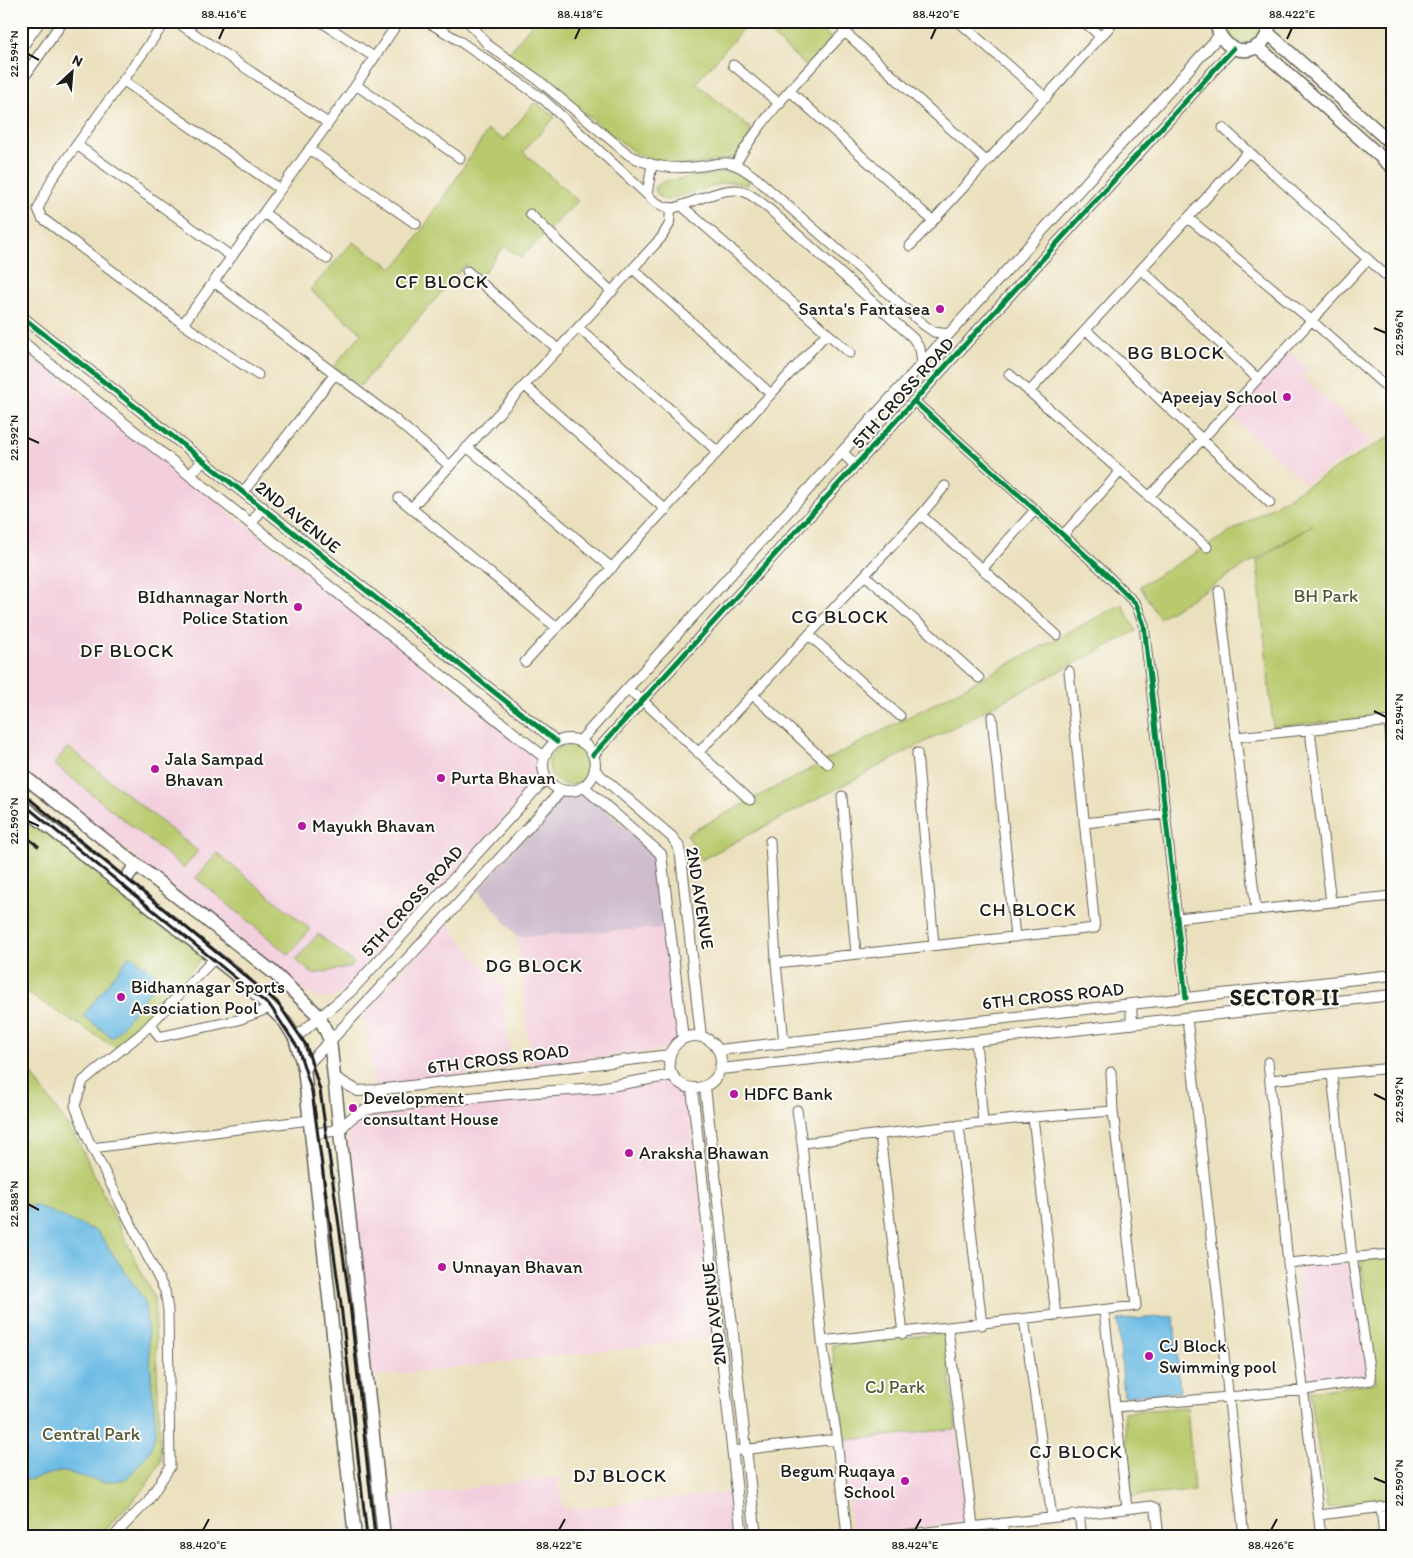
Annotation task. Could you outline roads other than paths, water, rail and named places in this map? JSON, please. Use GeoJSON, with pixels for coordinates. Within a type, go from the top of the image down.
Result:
{"type":"FeatureCollection","features":[{"type":"Feature","properties":{"kind":"main road"},"geometry":{"type":"LineString","coordinates":[[1216,21],[1219,36],[1233,49],[1245,51],[1257,46],[1268,27],[1392,144]]}},
{"type":"Feature","properties":{"kind":"main road"},"geometry":{"type":"LineString","coordinates":[[1257,46],[1392,167]]}},
{"type":"Feature","properties":{"kind":"main road"},"geometry":{"type":"LineString","coordinates":[[21,774],[274,974],[319,1016],[330,1040],[384,1537]]}},
{"type":"Feature","properties":{"kind":"main road"},"geometry":{"type":"LineString","coordinates":[[21,805],[239,977],[285,1022],[295,1038],[304,1068],[356,1537]]}},
{"type":"Feature","properties":{"kind":"main road"},"geometry":{"type":"LineString","coordinates":[[122,884],[136,865]]}},
{"type":"Feature","properties":{"kind":"street"},"geometry":{"type":"LineString","coordinates":[[21,48],[40,21]]}},
{"type":"Feature","properties":{"kind":"street"},"geometry":{"type":"LineString","coordinates":[[21,81],[63,21]]}},
{"type":"Feature","properties":{"kind":"street"},"geometry":{"type":"LineString","coordinates":[[166,21],[52,179],[38,209],[42,218],[183,324],[258,376]]}},
{"type":"Feature","properties":{"kind":"street"},"geometry":{"type":"LineString","coordinates":[[175,21],[328,122]]}},
{"type":"Feature","properties":{"kind":"street"},"geometry":{"type":"LineString","coordinates":[[320,21],[374,57]]}},
{"type":"Feature","properties":{"kind":"street"},"geometry":{"type":"LineString","coordinates":[[183,324],[356,85],[399,21]]}},
{"type":"Feature","properties":{"kind":"street"},"geometry":{"type":"LineString","coordinates":[[426,21],[458,40],[543,99],[655,202],[671,208],[727,191],[740,191],[749,194],[768,208],[913,338],[920,349],[922,363]]}},
{"type":"Feature","properties":{"kind":"street"},"geometry":{"type":"LineString","coordinates":[[735,165],[749,142],[790,91],[855,21]]}},
{"type":"Feature","properties":{"kind":"street"},"geometry":{"type":"LineString","coordinates":[[958,21],[1046,98]]}},
{"type":"Feature","properties":{"kind":"street"},"geometry":{"type":"LineString","coordinates":[[1083,21],[1102,36]]}},
{"type":"Feature","properties":{"kind":"street"},"geometry":{"type":"LineString","coordinates":[[910,246],[1115,21]]}},
{"type":"Feature","properties":{"kind":"street"},"geometry":{"type":"LineString","coordinates":[[458,40],[469,24],[488,45],[537,79],[629,155],[652,165],[684,169],[727,162],[735,165],[756,178],[924,325],[934,332],[949,334]]}},
{"type":"Feature","properties":{"kind":"street"},"geometry":{"type":"LineString","coordinates":[[845,32],[987,162]]}},
{"type":"Feature","properties":{"kind":"street","name":"5TH CROSS ROAD"},"geometry":{"type":"LineString","coordinates":[[580,741],[1219,36]]}},
{"type":"Feature","properties":{"kind":"street","name":"5TH CROSS ROAD"},"geometry":{"type":"LineString","coordinates":[[594,755],[1233,49]]}},
{"type":"Feature","properties":{"kind":"street"},"geometry":{"type":"LineString","coordinates":[[732,64],[780,104]]}},
{"type":"Feature","properties":{"kind":"street"},"geometry":{"type":"LineString","coordinates":[[124,81],[280,190]]}},
{"type":"Feature","properties":{"kind":"street"},"geometry":{"type":"LineString","coordinates":[[356,85],[460,158]]}},
{"type":"Feature","properties":{"kind":"street"},"geometry":{"type":"LineString","coordinates":[[790,91],[933,221]]}},
{"type":"Feature","properties":{"kind":"street"},"geometry":{"type":"LineString","coordinates":[[1222,128],[1391,279]]}},
{"type":"Feature","properties":{"kind":"street"},"geometry":{"type":"LineString","coordinates":[[78,144],[232,257]]}},
{"type":"Feature","properties":{"kind":"street"},"geometry":{"type":"LineString","coordinates":[[309,149],[416,224]]}},
{"type":"Feature","properties":{"kind":"street"},"geometry":{"type":"LineString","coordinates":[[1029,392],[1249,151]]}},
{"type":"Feature","properties":{"kind":"street"},"geometry":{"type":"LineString","coordinates":[[647,194],[652,165]]}},
{"type":"Feature","properties":{"kind":"street"},"geometry":{"type":"LineString","coordinates":[[749,194],[756,178]]}},
{"type":"Feature","properties":{"kind":"street"},"geometry":{"type":"LineString","coordinates":[[682,206],[850,353]]}},
{"type":"Feature","properties":{"kind":"street"},"geometry":{"type":"LineString","coordinates":[[412,507],[580,328],[633,268],[669,225],[671,208]]}},
{"type":"Feature","properties":{"kind":"street"},"geometry":{"type":"LineString","coordinates":[[264,213],[327,259]]}},
{"type":"Feature","properties":{"kind":"street"},"geometry":{"type":"LineString","coordinates":[[530,214],[612,292]]}},
{"type":"Feature","properties":{"kind":"street"},"geometry":{"type":"LineString","coordinates":[[1188,218],[1311,320],[1392,392]]}},
{"type":"Feature","properties":{"kind":"street"},"geometry":{"type":"LineString","coordinates":[[1149,496],[1368,259]]}},
{"type":"Feature","properties":{"kind":"street"},"geometry":{"type":"LineString","coordinates":[[838,271],[848,260]]}},
{"type":"Feature","properties":{"kind":"street"},"geometry":{"type":"LineString","coordinates":[[633,268],[771,394]]}},
{"type":"Feature","properties":{"kind":"street"},"geometry":{"type":"LineString","coordinates":[[1141,269],[1258,379]]}},
{"type":"Feature","properties":{"kind":"street"},"geometry":{"type":"LineString","coordinates":[[467,271],[559,350]]}},
{"type":"Feature","properties":{"kind":"street"},"geometry":{"type":"LineString","coordinates":[[214,282],[392,417],[450,466]]}},
{"type":"Feature","properties":{"kind":"street","name":"2ND AVENUE"},"geometry":{"type":"LineString","coordinates":[[21,316],[244,491],[557,742]]}},
{"type":"Feature","properties":{"kind":"street"},"geometry":{"type":"LineString","coordinates":[[580,328],[718,452]]}},
{"type":"Feature","properties":{"kind":"street"},"geometry":{"type":"LineString","coordinates":[[1086,330],[1270,503]]}},
{"type":"Feature","properties":{"kind":"street"},"geometry":{"type":"LineString","coordinates":[[526,662],[827,333]]}},
{"type":"Feature","properties":{"kind":"street","name":"2ND AVENUE"},"geometry":{"type":"LineString","coordinates":[[21,341],[544,758]]}},
{"type":"Feature","properties":{"kind":"street"},"geometry":{"type":"LineString","coordinates":[[244,491],[335,374]]}},
{"type":"Feature","properties":{"kind":"street"},"geometry":{"type":"LineString","coordinates":[[1009,374],[1207,547]]}},
{"type":"Feature","properties":{"kind":"street"},"geometry":{"type":"LineString","coordinates":[[525,386],[666,510]]}},
{"type":"Feature","properties":{"kind":"street"},"geometry":{"type":"LineString","coordinates":[[914,401],[1063,535],[1136,604],[1144,625],[1186,998]]}},
{"type":"Feature","properties":{"kind":"street"},"geometry":{"type":"LineString","coordinates":[[468,447],[612,568]]}},
{"type":"Feature","properties":{"kind":"street"},"geometry":{"type":"LineString","coordinates":[[842,452],[856,466]]}},
{"type":"Feature","properties":{"kind":"street"},"geometry":{"type":"LineString","coordinates":[[190,475],[204,460]]}},
{"type":"Feature","properties":{"kind":"street"},"geometry":{"type":"LineString","coordinates":[[1063,535],[1120,472]]}},
{"type":"Feature","properties":{"kind":"street"},"geometry":{"type":"LineString","coordinates":[[698,753],[921,515],[944,486]]}},
{"type":"Feature","properties":{"kind":"street"},"geometry":{"type":"LineString","coordinates":[[399,498],[557,628]]}},
{"type":"Feature","properties":{"kind":"street"},"geometry":{"type":"LineString","coordinates":[[251,524],[263,507]]}},
{"type":"Feature","properties":{"kind":"street"},"geometry":{"type":"LineString","coordinates":[[983,568],[1035,510]]}},
{"type":"Feature","properties":{"kind":"street"},"geometry":{"type":"LineString","coordinates":[[921,515],[1057,635]]}},
{"type":"Feature","properties":{"kind":"street"},"geometry":{"type":"LineString","coordinates":[[865,575],[979,678]]}},
{"type":"Feature","properties":{"kind":"street"},"geometry":{"type":"LineString","coordinates":[[1218,591],[1256,910]]}},
{"type":"Feature","properties":{"kind":"street"},"geometry":{"type":"LineString","coordinates":[[809,635],[900,716]]}},
{"type":"Feature","properties":{"kind":"street"},"geometry":{"type":"LineString","coordinates":[[776,963],[1095,928],[1069,671]]}},
{"type":"Feature","properties":{"kind":"street"},"geometry":{"type":"LineString","coordinates":[[627,689],[643,701],[750,800]]}},
{"type":"Feature","properties":{"kind":"street"},"geometry":{"type":"LineString","coordinates":[[753,694],[828,764]]}},
{"type":"Feature","properties":{"kind":"street"},"geometry":{"type":"LineString","coordinates":[[992,717],[1015,937]]}},
{"type":"Feature","properties":{"kind":"street"},"geometry":{"type":"LineString","coordinates":[[1236,737],[1390,722],[1392,747]]}},
{"type":"Feature","properties":{"kind":"street"},"geometry":{"type":"LineString","coordinates":[[1310,730],[1331,902]]}},
{"type":"Feature","properties":{"kind":"street"},"geometry":{"type":"LineString","coordinates":[[568,739],[580,741],[594,755],[595,771],[584,787],[573,791],[562,790],[546,778],[543,768],[544,758],[547,751],[557,742],[568,739]]}},
{"type":"Feature","properties":{"kind":"street"},"geometry":{"type":"LineString","coordinates":[[917,753],[934,945]]}},
{"type":"Feature","properties":{"kind":"street","name":"2ND AVENUE"},"geometry":{"type":"LineString","coordinates":[[595,771],[672,837],[679,847],[688,908],[701,1037]]}},
{"type":"Feature","properties":{"kind":"street","name":"5TH CROSS ROAD"},"geometry":{"type":"LineString","coordinates":[[295,1038],[350,992],[546,778]]}},
{"type":"Feature","properties":{"kind":"street","name":"2ND AVENUE"},"geometry":{"type":"LineString","coordinates":[[584,787],[661,854],[683,1039]]}},
{"type":"Feature","properties":{"kind":"street"},"geometry":{"type":"LineString","coordinates":[[304,1068],[562,790]]}},
{"type":"Feature","properties":{"kind":"street"},"geometry":{"type":"LineString","coordinates":[[842,796],[856,954]]}},
{"type":"Feature","properties":{"kind":"street"},"geometry":{"type":"LineString","coordinates":[[1084,823],[1165,814]]}},
{"type":"Feature","properties":{"kind":"street"},"geometry":{"type":"LineString","coordinates":[[770,841],[776,963],[784,1042]]}},
{"type":"Feature","properties":{"kind":"street"},"geometry":{"type":"LineString","coordinates":[[1177,918],[1392,896]]}},
{"type":"Feature","properties":{"kind":"street"},"geometry":{"type":"LineString","coordinates":[[113,1537],[148,1501],[170,1467],[168,1310],[165,1291],[92,1148],[75,1106],[82,1081],[151,1024],[215,958]]}},
{"type":"Feature","properties":{"kind":"street","name":"6TH CROSS ROAD"},"geometry":{"type":"LineString","coordinates":[[719,1050],[921,1026],[1392,976]]}},
{"type":"Feature","properties":{"kind":"street"},"geometry":{"type":"LineString","coordinates":[[1358,979],[1360,998]]}},
{"type":"Feature","properties":{"kind":"street"},"geometry":{"type":"LineString","coordinates":[[1237,992],[1240,1012]]}},
{"type":"Feature","properties":{"kind":"street","name":"6TH CROSS ROAD"},"geometry":{"type":"LineString","coordinates":[[721,1069],[923,1045],[1024,1036],[1392,995]]}},
{"type":"Feature","properties":{"kind":"street"},"geometry":{"type":"LineString","coordinates":[[1131,1004],[1132,1024]]}},
{"type":"Feature","properties":{"kind":"street"},"geometry":{"type":"LineString","coordinates":[[151,1024],[160,1037],[238,1020],[270,1008]]}},
{"type":"Feature","properties":{"kind":"street"},"geometry":{"type":"LineString","coordinates":[[1021,1016],[1024,1036]]}},
{"type":"Feature","properties":{"kind":"street"},"geometry":{"type":"LineString","coordinates":[[1187,1018],[1244,1537]]}},
{"type":"Feature","properties":{"kind":"street"},"geometry":{"type":"LineString","coordinates":[[921,1026],[923,1045]]}},
{"type":"Feature","properties":{"kind":"street"},"geometry":{"type":"LineString","coordinates":[[693,1036],[701,1037],[710,1040],[719,1050],[721,1069],[714,1081],[705,1087],[692,1088],[682,1085],[672,1074],[669,1060],[670,1055],[677,1044],[683,1039],[693,1036]]}},
{"type":"Feature","properties":{"kind":"street"},"geometry":{"type":"LineString","coordinates":[[976,1041],[983,1123]]}},
{"type":"Feature","properties":{"kind":"street","name":"6TH CROSS ROAD"},"geometry":{"type":"LineString","coordinates":[[334,1077],[358,1090],[368,1090],[670,1055]]}},
{"type":"Feature","properties":{"kind":"street"},"geometry":{"type":"LineString","coordinates":[[1268,1062],[1288,1263],[1305,1390],[1321,1537]]}},
{"type":"Feature","properties":{"kind":"street"},"geometry":{"type":"LineString","coordinates":[[1270,1080],[1392,1068]]}},
{"type":"Feature","properties":{"kind":"street"},"geometry":{"type":"LineString","coordinates":[[822,1341],[903,1334],[1132,1307],[1136,1303],[1113,1110],[1111,1072]]}},
{"type":"Feature","properties":{"kind":"street"},"geometry":{"type":"LineString","coordinates":[[311,1134],[340,1130],[352,1116],[362,1110],[508,1094],[599,1088],[672,1074]]}},
{"type":"Feature","properties":{"kind":"street"},"geometry":{"type":"LineString","coordinates":[[506,1075],[508,1094]]}},
{"type":"Feature","properties":{"kind":"street"},"geometry":{"type":"LineString","coordinates":[[1116,1407],[1305,1390],[1371,1380],[1352,1257],[1332,1075]]}},
{"type":"Feature","properties":{"kind":"street","name":"2ND AVENUE"},"geometry":{"type":"LineString","coordinates":[[705,1087],[756,1537]]}},
{"type":"Feature","properties":{"kind":"street","name":"2ND AVENUE"},"geometry":{"type":"LineString","coordinates":[[692,1088],[742,1537]]}},
{"type":"Feature","properties":{"kind":"street"},"geometry":{"type":"LineString","coordinates":[[797,1110],[802,1142],[822,1341],[837,1439],[847,1537]]}},
{"type":"Feature","properties":{"kind":"street"},"geometry":{"type":"LineString","coordinates":[[802,1142],[1113,1110]]}},
{"type":"Feature","properties":{"kind":"street"},"geometry":{"type":"LineString","coordinates":[[1033,1117],[1056,1316]]}},
{"type":"Feature","properties":{"kind":"street"},"geometry":{"type":"LineString","coordinates":[[92,1148],[309,1120]]}},
{"type":"Feature","properties":{"kind":"street"},"geometry":{"type":"LineString","coordinates":[[959,1125],[982,1325]]}},
{"type":"Feature","properties":{"kind":"street"},"geometry":{"type":"LineString","coordinates":[[880,1134],[903,1334]]}},
{"type":"Feature","properties":{"kind":"street"},"geometry":{"type":"LineString","coordinates":[[1288,1263],[1392,1254]]}},
{"type":"Feature","properties":{"kind":"street"},"geometry":{"type":"LineString","coordinates":[[1104,1311],[1127,1508]]}},
{"type":"Feature","properties":{"kind":"street"},"geometry":{"type":"LineString","coordinates":[[1024,1319],[1052,1517]]}},
{"type":"Feature","properties":{"kind":"street"},"geometry":{"type":"LineString","coordinates":[[948,1329],[973,1526]]}},
{"type":"Feature","properties":{"kind":"street"},"geometry":{"type":"LineString","coordinates":[[732,1451],[837,1439]]}},
{"type":"Feature","properties":{"kind":"street"},"geometry":{"type":"LineString","coordinates":[[1319,1515],[1392,1506]]}},
{"type":"Feature","properties":{"kind":"street"},"geometry":{"type":"LineString","coordinates":[[1381,1507],[1384,1537]]}},
{"type":"Feature","properties":{"kind":"street"},"geometry":{"type":"LineString","coordinates":[[886,1537],[922,1535],[973,1526],[1127,1508],[1155,1508],[1159,1537]]}},
{"type":"Feature","properties":{"kind":"street"},"geometry":{"type":"LineString","coordinates":[[1079,1514],[1082,1537]]}},
{"type":"Feature","properties":{"kind":"street"},"geometry":{"type":"LineString","coordinates":[[1002,1523],[1004,1537]]}},
{"type":"Feature","properties":{"kind":"water","name":"Bidhannagar Sports Association Pool"},"geometry":{"type":"Polygon","coordinates":[[[130,955],[160,978],[113,1038],[83,1016],[130,955]]]}},
{"type":"Feature","properties":{"kind":"water","name":"Central Park"},"geometry":{"type":"Polygon","coordinates":[[[35,1205],[98,1232],[145,1301],[156,1432],[150,1451],[127,1479],[104,1482],[60,1471],[29,1480],[21,1478],[21,1209],[35,1205]]]}},
{"type":"Feature","properties":{"kind":"water","name":"CJ Block Swimming pool"},"geometry":{"type":"Polygon","coordinates":[[[1174,1316],[1180,1392],[1124,1396],[1118,1320],[1174,1316]]]}},
{"type":"Feature","properties":{"kind":"railway"},"geometry":{"type":"LineString","coordinates":[[21,792],[277,1002],[306,1045],[320,1090],[350,1304],[375,1537]]}},
{"type":"Feature","properties":{"kind":"railway"},"geometry":{"type":"LineString","coordinates":[[21,802],[271,1007],[298,1048],[312,1092],[341,1305],[367,1537]]}},
{"type":"Feature","properties":{"kind":"railway"},"geometry":{"type":"LineString","coordinates":[[21,833],[38,846]]}},
{"type":"Feature","properties":{"kind":"place","name":"Santa's Fantasea"},"geometry":{"type":"Point","coordinates":[940,309]}},
{"type":"Feature","properties":{"kind":"place","name":"Apeejay School"},"geometry":{"type":"Point","coordinates":[1287,397]}},
{"type":"Feature","properties":{"kind":"place","name":"BIdhannagar North Police Station"},"geometry":{"type":"Point","coordinates":[298,607]}},
{"type":"Feature","properties":{"kind":"place","name":"Jala Sampad Bhavan"},"geometry":{"type":"Point","coordinates":[155,769]}},
{"type":"Feature","properties":{"kind":"place","name":"Purta Bhavan"},"geometry":{"type":"Point","coordinates":[441,778]}},
{"type":"Feature","properties":{"kind":"place","name":"Mayukh Bhavan"},"geometry":{"type":"Point","coordinates":[302,826]}},
{"type":"Feature","properties":{"kind":"place","name":"Bidhannagar Sports Association Pool"},"geometry":{"type":"Point","coordinates":[121,997]}},
{"type":"Feature","properties":{"kind":"place","name":"HDFC Bank"},"geometry":{"type":"Point","coordinates":[734,1094]}},
{"type":"Feature","properties":{"kind":"place","name":"Development consultant House"},"geometry":{"type":"Point","coordinates":[353,1108]}},
{"type":"Feature","properties":{"kind":"place","name":"Araksha Bhawan"},"geometry":{"type":"Point","coordinates":[629,1153]}},
{"type":"Feature","properties":{"kind":"place","name":"Unnayan Bhavan"},"geometry":{"type":"Point","coordinates":[442,1267]}},
{"type":"Feature","properties":{"kind":"place","name":"CJ Block Swimming pool"},"geometry":{"type":"Point","coordinates":[1149,1356]}},
{"type":"Feature","properties":{"kind":"place","name":"Begum Ruqaya School"},"geometry":{"type":"Point","coordinates":[905,1481]}},
{"type":"Feature","properties":{"kind":"district","name":"CF BLOCK"},"geometry":{"type":"Point","coordinates":[442,281]}},
{"type":"Feature","properties":{"kind":"district","name":"BG BLOCK"},"geometry":{"type":"Point","coordinates":[1176,352]}},
{"type":"Feature","properties":{"kind":"district","name":"CG BLOCK"},"geometry":{"type":"Point","coordinates":[840,616]}},
{"type":"Feature","properties":{"kind":"district","name":"DF BLOCK"},"geometry":{"type":"Point","coordinates":[127,650]}},
{"type":"Feature","properties":{"kind":"district","name":"CH BLOCK"},"geometry":{"type":"Point","coordinates":[1028,909]}},
{"type":"Feature","properties":{"kind":"district","name":"DG BLOCK"},"geometry":{"type":"Point","coordinates":[534,965]}},
{"type":"Feature","properties":{"kind":"district","name":"SECTOR II"},"geometry":{"type":"Point","coordinates":[1285,997]}},
{"type":"Feature","properties":{"kind":"district","name":"CJ BLOCK"},"geometry":{"type":"Point","coordinates":[1076,1451]}},
{"type":"Feature","properties":{"kind":"district","name":"DJ BLOCK"},"geometry":{"type":"Point","coordinates":[620,1475]}},
{"type":"Feature","properties":{"kind":"park label","name":"BH Park"},"geometry":{"type":"Point","coordinates":[1326,596]}},
{"type":"Feature","properties":{"kind":"park label","name":"CJ Park"},"geometry":{"type":"Point","coordinates":[895,1387]}}]}
